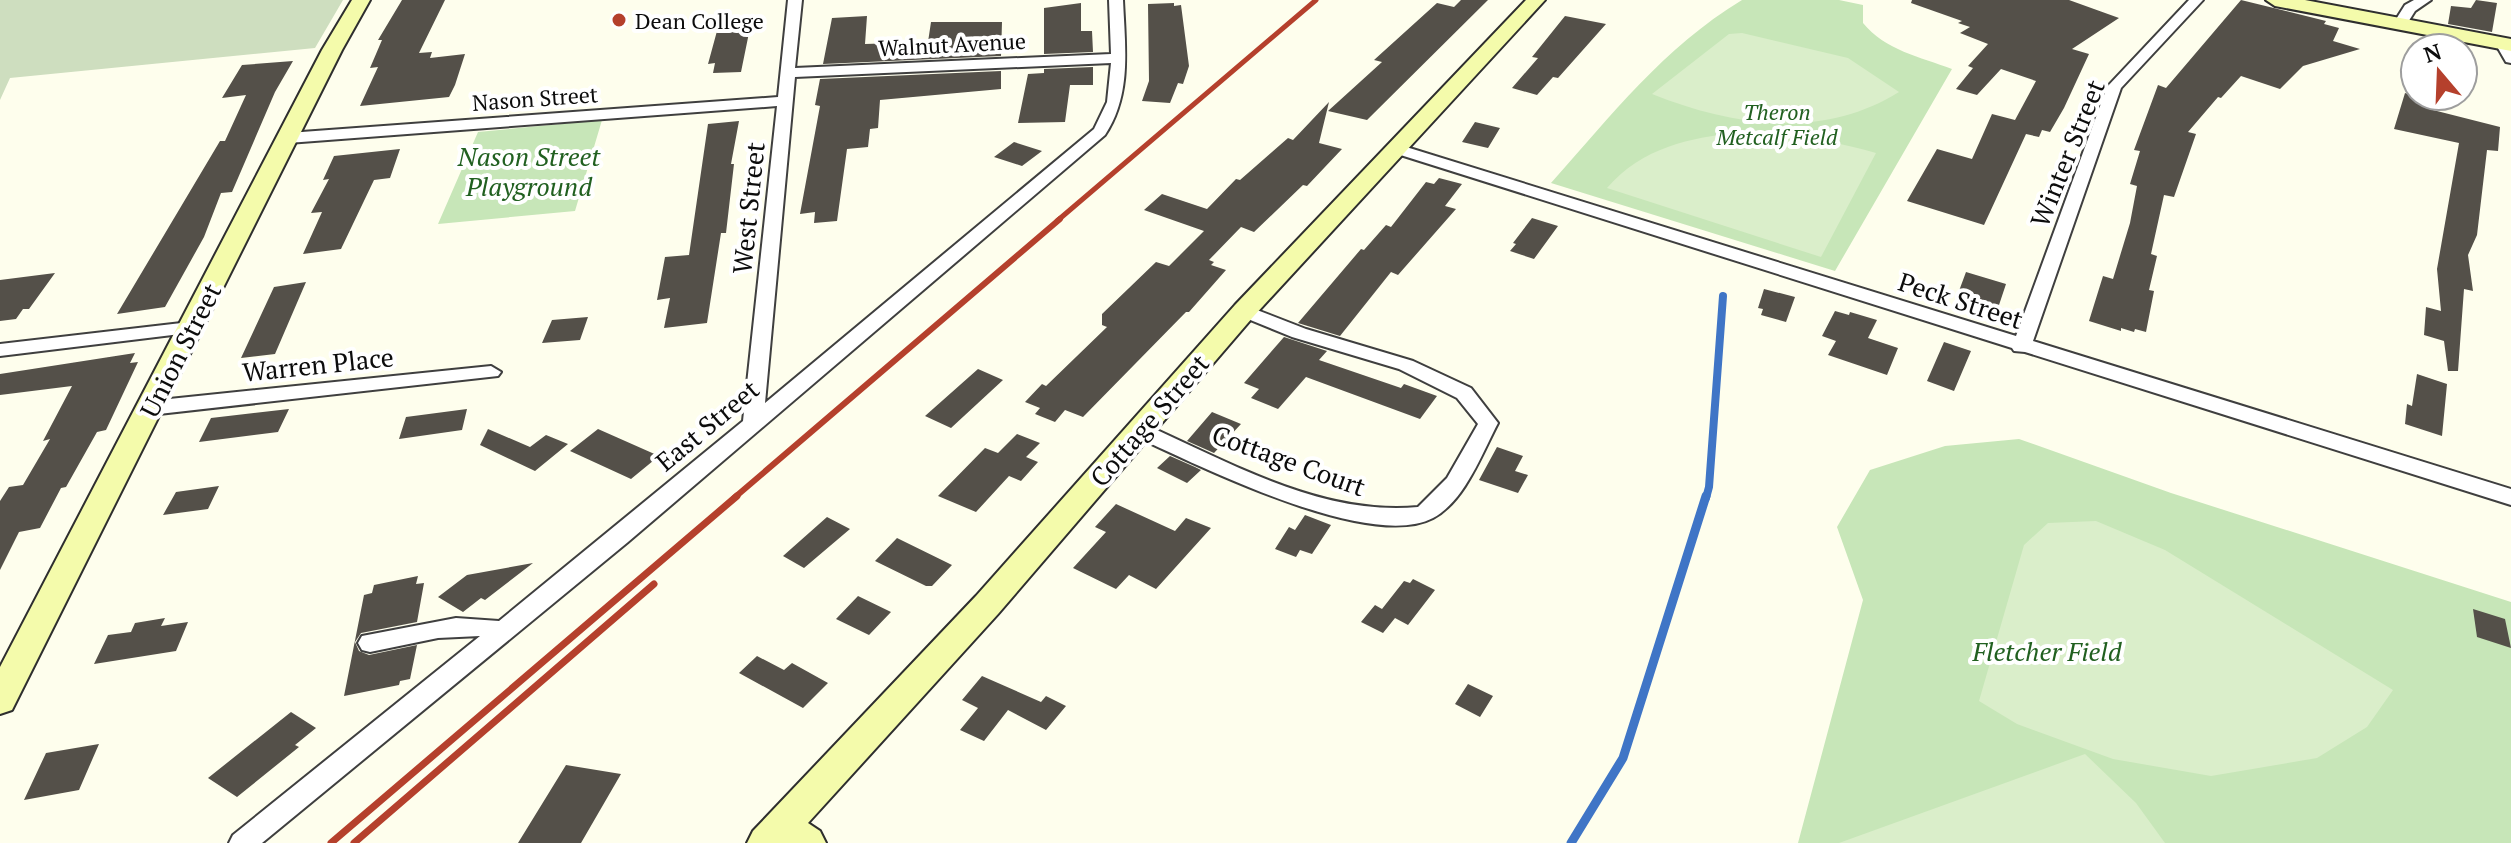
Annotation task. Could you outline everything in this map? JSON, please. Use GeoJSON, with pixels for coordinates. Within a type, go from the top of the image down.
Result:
{"type":"FeatureCollection","features":[{"type":"Feature","properties":{"kind":"street","name":"Union Street"},"geometry":{"type":"LineString","coordinates":[[2,691],[361,0]]}},
{"type":"Feature","properties":{"kind":"street","name":"West Street"},"geometry":{"type":"LineString","coordinates":[[753,422],[795,0]]}},
{"type":"Feature","properties":{"kind":"street","name":"East Street"},"geometry":{"type":"LineString","coordinates":[[242,843],[503,632],[1100,132],[1114,104],[1118,58],[1116,0]]}},
{"type":"Feature","properties":{"kind":"street","name":"Cottage Street"},"geometry":{"type":"LineString","coordinates":[[785,837],[1244,311],[1536,0]]}},
{"type":"Feature","properties":{"kind":"street","name":"Winter Street"},"geometry":{"type":"LineString","coordinates":[[2021,347],[2114,87],[2196,0]]}},
{"type":"Feature","properties":{"kind":"street"},"geometry":{"type":"LineString","coordinates":[[2275,0],[2508,49]]}},
{"type":"Feature","properties":{"kind":"street"},"geometry":{"type":"LineString","coordinates":[[2400,24],[2410,8],[2424,0]]}},
{"type":"Feature","properties":{"kind":"street","name":"Walnut Avenue"},"geometry":{"type":"LineString","coordinates":[[788,73],[1118,58]]}},
{"type":"Feature","properties":{"kind":"street","name":"Nason Street"},"geometry":{"type":"LineString","coordinates":[[288,138],[785,101]]}},
{"type":"Feature","properties":{"kind":"street","name":"Peck Street"},"geometry":{"type":"LineString","coordinates":[[1397,149],[2021,347],[2511,497]]}},
{"type":"Feature","properties":{"kind":"street","name":"Cottage Court"},"geometry":{"type":"LineString","coordinates":[[1139,430],[1251,479],[1373,517],[1424,515],[1447,494],[1488,423],[1464,393],[1406,365],[1299,333],[1244,311]]}},
{"type":"Feature","properties":{"kind":"street"},"geometry":{"type":"LineString","coordinates":[[0,350],[190,328]]}},
{"type":"Feature","properties":{"kind":"street","name":"Warren Place"},"geometry":{"type":"LineString","coordinates":[[150,408],[491,372]]}},
{"type":"Feature","properties":{"kind":"street"},"geometry":{"type":"LineString","coordinates":[[370,643],[471,625],[492,626],[503,632]]}},
{"type":"Feature","properties":{"kind":"green space"},"geometry":{"type":"Polygon","coordinates":[[[0,0],[343,0],[315,48],[10,78],[0,100],[0,0]]]}},
{"type":"Feature","properties":{"kind":"green space","name":"Theron Metcalf Field"},"geometry":{"type":"Polygon","coordinates":[[[1742,0],[1839,0],[1863,5],[1863,23],[1882,40],[1904,52],[1952,69],[1835,271],[1551,183],[1663,61],[1687,39],[1742,0]]]}},
{"type":"Feature","properties":{"kind":"green space"},"geometry":{"type":"Polygon","coordinates":[[[1742,33],[1848,58],[1899,92],[1870,107],[1839,117],[1777,123],[1714,114],[1652,94],[1729,34],[1742,33]]]}},
{"type":"Feature","properties":{"kind":"green space","name":"Nason Street Playground"},"geometry":{"type":"Polygon","coordinates":[[[602,120],[575,211],[438,224],[478,132],[602,120]]]}},
{"type":"Feature","properties":{"kind":"green space"},"geometry":{"type":"Polygon","coordinates":[[[1741,132],[1809,138],[1876,153],[1821,257],[1607,188],[1636,163],[1668,147],[1741,132]]]}},
{"type":"Feature","properties":{"kind":"green space","name":"Fletcher Field"},"geometry":{"type":"Polygon","coordinates":[[[2019,439],[2171,493],[2511,602],[2511,843],[1798,843],[1863,600],[1837,527],[1870,470],[1945,446],[2019,439]]]}},
{"type":"Feature","properties":{"kind":"green space"},"geometry":{"type":"Polygon","coordinates":[[[2096,521],[2165,550],[2393,690],[2367,727],[2317,758],[2211,776],[2113,759],[2017,724],[1979,701],[2024,545],[2048,523],[2096,521]]]}},
{"type":"Feature","properties":{"kind":"green space"},"geometry":{"type":"Polygon","coordinates":[[[2085,754],[2136,803],[2165,843],[1839,843],[2085,754]]]}},
{"type":"Feature","properties":{"kind":"building"},"geometry":{"type":"Polygon","coordinates":[[[402,0],[445,0],[419,53],[432,52],[430,58],[465,54],[455,85],[449,97],[360,106],[378,67],[370,68],[382,40],[378,40],[402,0]]]}},
{"type":"Feature","properties":{"kind":"building"},"geometry":{"type":"Polygon","coordinates":[[[1461,0],[1488,0],[1367,120],[1328,111],[1382,62],[1374,60],[1437,3],[1454,7],[1461,0]]]}},
{"type":"Feature","properties":{"kind":"building"},"geometry":{"type":"Polygon","coordinates":[[[1912,0],[2069,0],[2119,18],[2072,49],[2089,54],[2064,108],[2050,132],[2042,130],[2039,137],[2026,134],[1984,225],[1907,201],[1937,149],[1972,159],[1992,114],[2015,120],[2036,81],[2001,69],[1977,95],[1956,89],[1973,68],[1968,66],[1988,44],[1960,33],[1970,27],[1958,23],[1962,21],[1911,3],[1912,0]]]}},
{"type":"Feature","properties":{"kind":"building"},"geometry":{"type":"Polygon","coordinates":[[[2241,0],[2326,21],[2324,24],[2339,28],[2333,41],[2360,49],[2303,66],[2280,89],[2241,76],[2221,98],[2218,97],[2188,132],[2196,134],[2174,197],[2164,195],[2151,254],[2157,256],[2149,290],[2154,291],[2146,332],[2121,328],[2121,331],[2089,321],[2103,276],[2113,279],[2130,223],[2137,186],[2130,184],[2140,151],[2134,150],[2158,85],[2166,88],[2241,0]]]}},
{"type":"Feature","properties":{"kind":"building"},"geometry":{"type":"Polygon","coordinates":[[[2476,0],[2497,3],[2492,32],[2448,24],[2451,6],[2471,8],[2476,0]]]}},
{"type":"Feature","properties":{"kind":"building"},"geometry":{"type":"Polygon","coordinates":[[[1081,3],[1081,31],[1092,31],[1093,52],[1044,54],[1044,8],[1081,3]]]}},
{"type":"Feature","properties":{"kind":"building"},"geometry":{"type":"Polygon","coordinates":[[[1174,3],[1174,6],[1181,5],[1189,66],[1183,84],[1178,83],[1170,103],[1142,101],[1149,81],[1148,4],[1174,3]]]}},
{"type":"Feature","properties":{"kind":"building"},"geometry":{"type":"Polygon","coordinates":[[[867,16],[865,44],[928,42],[931,22],[1002,22],[1001,56],[823,64],[832,18],[867,16]]]}},
{"type":"Feature","properties":{"kind":"building"},"geometry":{"type":"Polygon","coordinates":[[[1565,16],[1606,24],[1558,78],[1553,77],[1537,95],[1512,88],[1538,58],[1532,57],[1565,16]]]}},
{"type":"Feature","properties":{"kind":"building"},"geometry":{"type":"Polygon","coordinates":[[[752,18],[741,72],[713,73],[715,63],[708,64],[717,31],[723,30],[725,20],[752,18]]]}},
{"type":"Feature","properties":{"kind":"building"},"geometry":{"type":"Polygon","coordinates":[[[293,61],[275,92],[232,192],[221,193],[204,237],[165,307],[117,314],[220,141],[225,141],[246,95],[222,98],[242,65],[293,61]]]}},
{"type":"Feature","properties":{"kind":"building"},"geometry":{"type":"Polygon","coordinates":[[[1093,67],[1093,85],[1070,85],[1065,122],[1018,123],[1028,74],[1044,73],[1044,69],[1093,67]]]}},
{"type":"Feature","properties":{"kind":"building"},"geometry":{"type":"Polygon","coordinates":[[[1001,71],[1001,89],[880,100],[878,128],[870,129],[868,147],[847,149],[837,221],[814,223],[815,212],[800,214],[820,106],[815,105],[820,79],[1001,71]]]}},
{"type":"Feature","properties":{"kind":"building"},"geometry":{"type":"Polygon","coordinates":[[[1329,102],[1319,143],[1342,149],[1307,186],[1303,185],[1254,232],[1241,227],[1209,260],[1214,262],[1211,265],[1226,270],[1189,312],[1083,417],[1065,410],[1055,422],[1035,414],[1040,408],[1025,402],[1107,327],[1102,325],[1102,314],[1156,262],[1169,266],[1204,231],[1144,210],[1162,194],[1207,209],[1236,179],[1240,180],[1288,138],[1293,140],[1329,102]]]}},
{"type":"Feature","properties":{"kind":"building"},"geometry":{"type":"Polygon","coordinates":[[[2399,112],[2441,112],[2500,127],[2498,151],[2487,150],[2477,235],[2468,255],[2473,291],[2464,289],[2458,371],[2448,371],[2444,341],[2424,335],[2426,307],[2441,311],[2437,269],[2459,143],[2394,129],[2399,112]]]}},
{"type":"Feature","properties":{"kind":"building"},"geometry":{"type":"Polygon","coordinates":[[[739,121],[731,164],[734,164],[726,233],[721,233],[707,323],[664,328],[670,298],[657,300],[665,257],[689,255],[708,124],[739,121]]]}},
{"type":"Feature","properties":{"kind":"building"},"geometry":{"type":"Polygon","coordinates":[[[1475,122],[1500,128],[1488,148],[1462,142],[1475,122]]]}},
{"type":"Feature","properties":{"kind":"building"},"geometry":{"type":"Polygon","coordinates":[[[1014,142],[1042,151],[1022,166],[994,157],[1014,142]]]}},
{"type":"Feature","properties":{"kind":"building"},"geometry":{"type":"Polygon","coordinates":[[[400,149],[390,178],[374,180],[341,249],[303,254],[322,212],[311,213],[329,179],[323,180],[334,156],[400,149]]]}},
{"type":"Feature","properties":{"kind":"building"},"geometry":{"type":"Polygon","coordinates":[[[1439,178],[1462,184],[1445,206],[1456,209],[1398,275],[1391,272],[1340,336],[1298,323],[1361,249],[1364,250],[1386,225],[1391,227],[1426,182],[1434,184],[1439,178]]]}},
{"type":"Feature","properties":{"kind":"building"},"geometry":{"type":"Polygon","coordinates":[[[1532,218],[1558,226],[1534,259],[1510,251],[1532,218]]]}},
{"type":"Feature","properties":{"kind":"building"},"geometry":{"type":"Polygon","coordinates":[[[1966,272],[2006,284],[1998,308],[1990,306],[1988,309],[1956,299],[1966,272]]]}},
{"type":"Feature","properties":{"kind":"building"},"geometry":{"type":"Polygon","coordinates":[[[55,273],[29,309],[23,309],[16,319],[0,321],[0,280],[55,273]]]}},
{"type":"Feature","properties":{"kind":"building"},"geometry":{"type":"Polygon","coordinates":[[[306,282],[275,354],[241,358],[274,287],[306,282]]]}},
{"type":"Feature","properties":{"kind":"building"},"geometry":{"type":"Polygon","coordinates":[[[1764,289],[1795,297],[1786,322],[1761,315],[1763,309],[1758,308],[1764,289]]]}},
{"type":"Feature","properties":{"kind":"building"},"geometry":{"type":"Polygon","coordinates":[[[1835,311],[1877,320],[1868,338],[1898,348],[1887,375],[1828,355],[1836,341],[1822,336],[1835,311]]]}},
{"type":"Feature","properties":{"kind":"building"},"geometry":{"type":"Polygon","coordinates":[[[588,317],[580,340],[542,343],[552,320],[588,317]]]}},
{"type":"Feature","properties":{"kind":"building"},"geometry":{"type":"Polygon","coordinates":[[[1284,337],[1327,351],[1319,360],[1401,388],[1404,384],[1437,396],[1420,419],[1306,377],[1278,409],[1251,398],[1259,389],[1244,383],[1284,337]]]}},
{"type":"Feature","properties":{"kind":"building"},"geometry":{"type":"Polygon","coordinates":[[[1944,342],[1971,351],[1954,391],[1927,381],[1944,342]]]}},
{"type":"Feature","properties":{"kind":"building"},"geometry":{"type":"Polygon","coordinates":[[[135,353],[130,363],[138,362],[106,430],[97,432],[40,528],[19,532],[0,570],[0,501],[9,487],[23,485],[50,439],[43,441],[72,386],[0,395],[0,374],[135,353]]]}},
{"type":"Feature","properties":{"kind":"building"},"geometry":{"type":"Polygon","coordinates":[[[978,369],[1003,380],[951,428],[925,416],[978,369]]]}},
{"type":"Feature","properties":{"kind":"building"},"geometry":{"type":"Polygon","coordinates":[[[2417,374],[2447,384],[2442,436],[2405,424],[2407,404],[2412,406],[2417,374]]]}},
{"type":"Feature","properties":{"kind":"building"},"geometry":{"type":"Polygon","coordinates":[[[289,409],[278,432],[199,442],[211,418],[289,409]]]}},
{"type":"Feature","properties":{"kind":"building"},"geometry":{"type":"Polygon","coordinates":[[[467,409],[462,430],[399,439],[406,417],[467,409]]]}},
{"type":"Feature","properties":{"kind":"building"},"geometry":{"type":"Polygon","coordinates":[[[1212,412],[1241,424],[1214,453],[1187,441],[1212,412]]]}},
{"type":"Feature","properties":{"kind":"building"},"geometry":{"type":"Polygon","coordinates":[[[488,429],[530,447],[546,435],[568,444],[535,471],[480,445],[488,429]]]}},
{"type":"Feature","properties":{"kind":"building"},"geometry":{"type":"Polygon","coordinates":[[[598,429],[659,456],[631,479],[570,451],[598,429]]]}},
{"type":"Feature","properties":{"kind":"building"},"geometry":{"type":"Polygon","coordinates":[[[1017,434],[1040,443],[1026,457],[1038,462],[1021,481],[1009,476],[976,512],[938,496],[985,448],[998,453],[1017,434]]]}},
{"type":"Feature","properties":{"kind":"building"},"geometry":{"type":"Polygon","coordinates":[[[1497,447],[1523,456],[1515,471],[1528,475],[1518,493],[1479,480],[1497,447]]]}},
{"type":"Feature","properties":{"kind":"building"},"geometry":{"type":"Polygon","coordinates":[[[1170,456],[1201,470],[1187,483],[1157,468],[1170,456]]]}},
{"type":"Feature","properties":{"kind":"building"},"geometry":{"type":"Polygon","coordinates":[[[219,486],[208,509],[163,515],[176,492],[219,486]]]}},
{"type":"Feature","properties":{"kind":"building"},"geometry":{"type":"Polygon","coordinates":[[[1116,504],[1175,531],[1186,518],[1211,528],[1156,589],[1129,575],[1116,589],[1073,568],[1106,532],[1095,527],[1116,504]]]}},
{"type":"Feature","properties":{"kind":"building"},"geometry":{"type":"Polygon","coordinates":[[[1305,515],[1331,525],[1312,554],[1300,550],[1296,557],[1275,549],[1289,527],[1295,530],[1305,515]]]}},
{"type":"Feature","properties":{"kind":"building"},"geometry":{"type":"Polygon","coordinates":[[[827,517],[850,529],[804,568],[783,556],[827,517]]]}},
{"type":"Feature","properties":{"kind":"building"},"geometry":{"type":"Polygon","coordinates":[[[897,538],[952,565],[932,586],[926,586],[875,561],[897,538]]]}},
{"type":"Feature","properties":{"kind":"building"},"geometry":{"type":"Polygon","coordinates":[[[533,563],[485,600],[481,598],[463,612],[438,597],[467,575],[533,563]]]}},
{"type":"Feature","properties":{"kind":"building"},"geometry":{"type":"Polygon","coordinates":[[[418,576],[416,584],[424,583],[417,622],[361,633],[355,642],[359,651],[369,655],[417,645],[410,679],[400,681],[399,685],[344,696],[364,595],[372,593],[374,585],[418,576]]]}},
{"type":"Feature","properties":{"kind":"building"},"geometry":{"type":"Polygon","coordinates":[[[1413,579],[1435,590],[1408,625],[1395,618],[1383,633],[1361,622],[1375,605],[1382,609],[1404,581],[1410,583],[1413,579]]]}},
{"type":"Feature","properties":{"kind":"building"},"geometry":{"type":"Polygon","coordinates":[[[858,596],[891,612],[869,635],[836,619],[858,596]]]}},
{"type":"Feature","properties":{"kind":"building"},"geometry":{"type":"Polygon","coordinates":[[[2473,609],[2505,619],[2511,648],[2477,637],[2473,609]]]}},
{"type":"Feature","properties":{"kind":"building"},"geometry":{"type":"Polygon","coordinates":[[[165,618],[161,626],[188,622],[176,651],[94,664],[108,635],[131,632],[135,623],[165,618]]]}},
{"type":"Feature","properties":{"kind":"building"},"geometry":{"type":"Polygon","coordinates":[[[757,656],[784,670],[792,663],[828,683],[803,708],[739,673],[757,656]]]}},
{"type":"Feature","properties":{"kind":"building"},"geometry":{"type":"Polygon","coordinates":[[[982,676],[1041,702],[1046,696],[1066,706],[1046,730],[1008,710],[984,741],[960,730],[978,708],[962,700],[982,676]]]}},
{"type":"Feature","properties":{"kind":"building"},"geometry":{"type":"Polygon","coordinates":[[[1468,684],[1493,696],[1480,717],[1455,704],[1468,684]]]}},
{"type":"Feature","properties":{"kind":"building"},"geometry":{"type":"Polygon","coordinates":[[[291,712],[316,728],[295,745],[299,747],[237,797],[208,778],[291,712]]]}},
{"type":"Feature","properties":{"kind":"building"},"geometry":{"type":"Polygon","coordinates":[[[99,744],[79,790],[24,800],[46,753],[99,744]]]}},
{"type":"Feature","properties":{"kind":"building"},"geometry":{"type":"Polygon","coordinates":[[[566,765],[621,774],[581,843],[518,843],[566,765]]]}},
{"type":"Feature","properties":{"kind":"waterway"},"geometry":{"type":"LineString","coordinates":[[1706,498],[1723,296]]}},
{"type":"Feature","properties":{"kind":"waterway"},"geometry":{"type":"LineString","coordinates":[[1571,843],[1623,758],[1706,496]]}},
{"type":"Feature","properties":{"kind":"railway"},"geometry":{"type":"LineString","coordinates":[[1057,221],[1316,0]]}},
{"type":"Feature","properties":{"kind":"railway"},"geometry":{"type":"LineString","coordinates":[[734,498],[1060,219]]}},
{"type":"Feature","properties":{"kind":"railway"},"geometry":{"type":"LineString","coordinates":[[331,843],[737,496]]}},
{"type":"Feature","properties":{"kind":"railway"},"geometry":{"type":"LineString","coordinates":[[354,843],[654,584]]}},
{"type":"Feature","properties":{"kind":"place","name":"Dean College"},"geometry":{"type":"Point","coordinates":[619,20]}}]}
